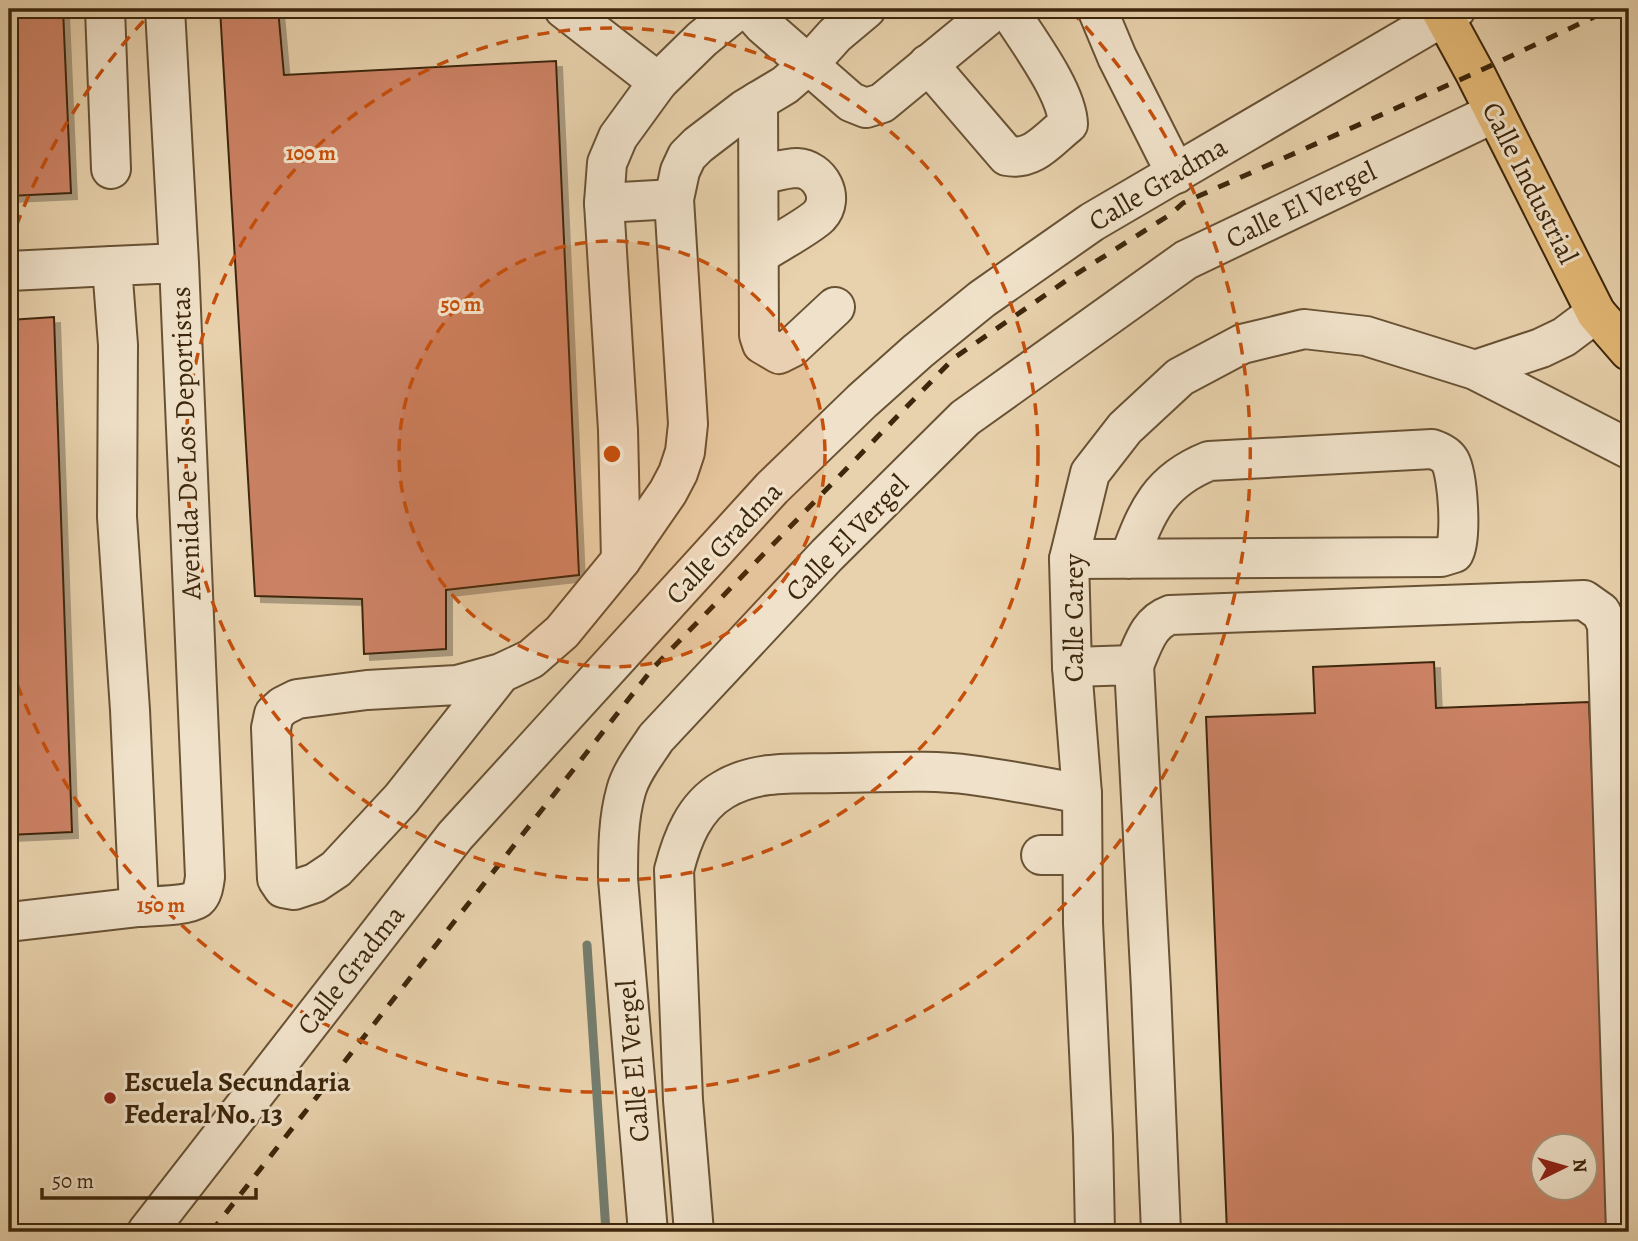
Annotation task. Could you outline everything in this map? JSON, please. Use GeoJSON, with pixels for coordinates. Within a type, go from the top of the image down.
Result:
{"type":"FeatureCollection","features":[{"type":"Feature","properties":{"kind":"main road","name":"Calle Industrial"},"geometry":{"type":"LineString","coordinates":[[1447,11],[1494,113],[1596,313],[1629,351]]}},
{"type":"Feature","properties":{"kind":"street"},"geometry":{"type":"LineString","coordinates":[[105,9],[111,169]]}},
{"type":"Feature","properties":{"kind":"street","name":"Avenida De Los Deportistas"},"geometry":{"type":"LineString","coordinates":[[139,907],[197,899],[203,891],[205,877],[165,9]]}},
{"type":"Feature","properties":{"kind":"street"},"geometry":{"type":"LineString","coordinates":[[564,9],[658,82]]}},
{"type":"Feature","properties":{"kind":"street"},"geometry":{"type":"LineString","coordinates":[[621,560],[618,430],[604,203],[607,163],[618,137],[658,82],[702,39],[739,9]]}},
{"type":"Feature","properties":{"kind":"street"},"geometry":{"type":"LineString","coordinates":[[749,9],[763,25],[851,102],[866,108],[882,103],[996,9]]}},
{"type":"Feature","properties":{"kind":"street"},"geometry":{"type":"LineString","coordinates":[[501,673],[401,799],[336,869],[315,883],[294,890],[284,888],[276,879],[271,728],[274,714],[297,699],[368,690],[457,685],[501,673],[531,659],[562,632],[621,560],[668,492],[685,452],[688,424],[674,198],[680,171],[698,145],[758,101],[785,85],[808,65],[835,35],[866,9]]}},
{"type":"Feature","properties":{"kind":"street"},"geometry":{"type":"LineString","coordinates":[[928,64],[1007,156],[1020,159],[1033,153],[1068,124],[1068,113],[1062,96],[1008,9]]}},
{"type":"Feature","properties":{"kind":"street"},"geometry":{"type":"LineString","coordinates":[[1097,9],[1116,57],[1176,174]]}},
{"type":"Feature","properties":{"kind":"street","name":"Calle Gradma"},"geometry":{"type":"LineString","coordinates":[[147,1232],[455,836],[772,488],[918,351],[982,299],[1092,222],[1447,11]]}},
{"type":"Feature","properties":{"kind":"street"},"geometry":{"type":"LineString","coordinates":[[758,101],[759,335],[762,344],[769,351],[779,354],[790,348],[835,307]]}},
{"type":"Feature","properties":{"kind":"street","name":"Calle El Vergel"},"geometry":{"type":"LineString","coordinates":[[648,1232],[618,857],[626,790],[656,738],[827,555],[965,418],[1186,260],[1494,113]]}},
{"type":"Feature","properties":{"kind":"street"},"geometry":{"type":"LineString","coordinates":[[759,175],[798,168],[820,180],[825,189],[826,201],[819,215],[759,255]]}},
{"type":"Feature","properties":{"kind":"street"},"geometry":{"type":"LineString","coordinates":[[604,203],[674,198]]}},
{"type":"Feature","properties":{"kind":"street"},"geometry":{"type":"LineString","coordinates":[[9,271],[178,262]]}},
{"type":"Feature","properties":{"kind":"street"},"geometry":{"type":"LineString","coordinates":[[9,922],[139,907],[130,710],[117,517],[118,345],[112,265]]}},
{"type":"Feature","properties":{"kind":"street"},"geometry":{"type":"LineString","coordinates":[[1475,370],[1541,348],[1564,337],[1596,313]]}},
{"type":"Feature","properties":{"kind":"street","name":"Calle Carey"},"geometry":{"type":"LineString","coordinates":[[1095,1232],[1094,1136],[1083,923],[1082,793],[1072,667],[1069,559],[1090,473],[1125,428],[1180,377],[1242,344],[1304,328],[1366,336],[1475,370],[1623,441]]}},
{"type":"Feature","properties":{"kind":"street"},"geometry":{"type":"LineString","coordinates":[[1069,559],[1129,559],[1441,557],[1454,553],[1458,545],[1458,503],[1450,461],[1442,453],[1432,449],[1209,461],[1189,469],[1171,482],[1144,520],[1129,559]]}},
{"type":"Feature","properties":{"kind":"street"},"geometry":{"type":"LineString","coordinates":[[1161,1232],[1134,665],[1152,627],[1159,619],[1170,615],[1584,600],[1601,612],[1607,625],[1626,1232]]}},
{"type":"Feature","properties":{"kind":"street"},"geometry":{"type":"LineString","coordinates":[[1072,667],[1134,665]]}},
{"type":"Feature","properties":{"kind":"street"},"geometry":{"type":"LineString","coordinates":[[694,1232],[683,1100],[674,870],[681,843],[701,807],[723,790],[744,780],[775,774],[925,772],[971,775],[1082,793]]}},
{"type":"Feature","properties":{"kind":"street"},"geometry":{"type":"LineString","coordinates":[[1041,855],[1082,855]]}},
{"type":"Feature","properties":{"kind":"building"},"geometry":{"type":"Polygon","coordinates":[[[9,9],[63,9],[71,193],[9,196],[9,9]]]}},
{"type":"Feature","properties":{"kind":"building"},"geometry":{"type":"Polygon","coordinates":[[[220,9],[278,9],[284,75],[556,61],[579,575],[446,590],[446,649],[364,654],[362,599],[255,596],[220,9]]]}},
{"type":"Feature","properties":{"kind":"building"},"geometry":{"type":"Polygon","coordinates":[[[54,317],[72,832],[9,835],[9,320],[54,317]]]}},
{"type":"Feature","properties":{"kind":"building"},"geometry":{"type":"Polygon","coordinates":[[[1434,662],[1436,708],[1589,702],[1611,1232],[1227,1232],[1206,717],[1315,713],[1313,667],[1434,662]]]}},
{"type":"Feature","properties":{"kind":"waterway"},"geometry":{"type":"LineString","coordinates":[[587,945],[606,1232]]}},
{"type":"Feature","properties":{"kind":"railway"},"geometry":{"type":"LineString","coordinates":[[211,1232],[653,668],[954,358],[1070,278],[1171,214],[1183,203],[1475,73],[1611,9]]}},
{"type":"Feature","properties":{"kind":"place","name":"Escuela Secundaria Federal No. 13"},"geometry":{"type":"Point","coordinates":[110,1098]}}]}
